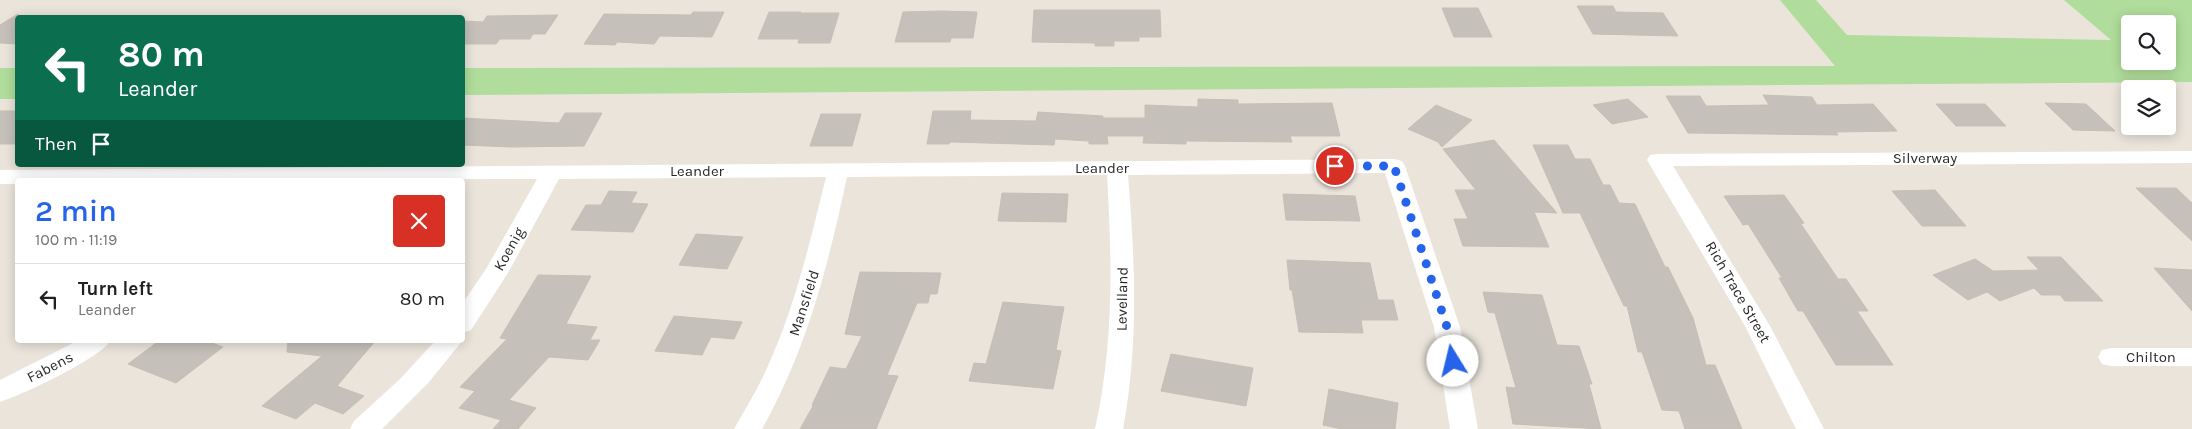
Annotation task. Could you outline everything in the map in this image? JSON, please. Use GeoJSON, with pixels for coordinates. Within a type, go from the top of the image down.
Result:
{"type":"FeatureCollection","features":[{"type":"Feature","properties":{"kind":"street","name":"Silverway"},"geometry":{"type":"LineString","coordinates":[[1658,160],[2192,157]]}},
{"type":"Feature","properties":{"kind":"street","name":"Rich Trace Street"},"geometry":{"type":"LineString","coordinates":[[1658,160],[1738,290],[1786,376],[1810,429]]}},
{"type":"Feature","properties":{"kind":"street","name":"Leander"},"geometry":{"type":"LineString","coordinates":[[0,177],[259,177],[552,172],[1394,166],[1447,327],[1464,429]]}},
{"type":"Feature","properties":{"kind":"street","name":"Levelland"},"geometry":{"type":"LineString","coordinates":[[1108,429],[1114,408],[1123,331],[1123,252],[1117,168]]}},
{"type":"Feature","properties":{"kind":"street","name":"Mansfield"},"geometry":{"type":"LineString","coordinates":[[748,429],[789,349],[815,272],[838,170]]}},
{"type":"Feature","properties":{"kind":"street","name":"Koenig"},"geometry":{"type":"LineString","coordinates":[[465,320],[496,273],[552,172]]}},
{"type":"Feature","properties":{"kind":"street","name":"Fabens"},"geometry":{"type":"LineString","coordinates":[[0,392],[80,352],[94,343]]}},
{"type":"Feature","properties":{"kind":"street"},"geometry":{"type":"LineString","coordinates":[[364,429],[400,396],[447,343]]}},
{"type":"Feature","properties":{"kind":"street","name":"Chilton"},"geometry":{"type":"LineString","coordinates":[[2111,357],[2192,357]]}},
{"type":"Feature","properties":{"kind":"green space"},"geometry":{"type":"Polygon","coordinates":[[[1780,0],[1816,0],[1847,35],[2111,40],[2064,0],[2192,0],[2192,82],[2176,82],[2176,80],[2121,80],[2121,83],[465,95],[465,68],[1835,66],[1780,0]]]}},
{"type":"Feature","properties":{"kind":"green space"},"geometry":{"type":"Polygon","coordinates":[[[0,68],[15,68],[15,99],[0,99],[0,68]]]}},
{"type":"Feature","properties":{"kind":"building"},"geometry":{"type":"Polygon","coordinates":[[[1577,6],[1613,6],[1616,12],[1663,13],[1678,36],[1593,34],[1577,6]]]}},
{"type":"Feature","properties":{"kind":"building"},"geometry":{"type":"Polygon","coordinates":[[[1442,8],[1478,8],[1492,37],[1454,37],[1442,8]]]}},
{"type":"Feature","properties":{"kind":"building"},"geometry":{"type":"Polygon","coordinates":[[[1034,10],[1160,10],[1161,37],[1139,37],[1139,41],[1114,41],[1114,46],[1095,46],[1095,43],[1032,42],[1034,10]]]}},
{"type":"Feature","properties":{"kind":"building"},"geometry":{"type":"Polygon","coordinates":[[[693,12],[724,12],[712,37],[660,36],[654,44],[617,42],[615,45],[584,44],[604,14],[691,15],[693,12]]]}},
{"type":"Feature","properties":{"kind":"building"},"geometry":{"type":"Polygon","coordinates":[[[769,12],[839,13],[830,43],[798,43],[799,39],[758,39],[769,12]]]}},
{"type":"Feature","properties":{"kind":"building"},"geometry":{"type":"Polygon","coordinates":[[[903,12],[977,12],[973,38],[951,38],[950,42],[895,42],[903,12]]]}},
{"type":"Feature","properties":{"kind":"building"},"geometry":{"type":"Polygon","coordinates":[[[558,15],[545,34],[533,34],[530,39],[500,39],[496,44],[465,44],[465,21],[483,22],[487,16],[558,15]]]}},
{"type":"Feature","properties":{"kind":"building"},"geometry":{"type":"Polygon","coordinates":[[[15,16],[15,44],[0,43],[0,25],[15,16]]]}},
{"type":"Feature","properties":{"kind":"building"},"geometry":{"type":"Polygon","coordinates":[[[1763,95],[1812,97],[1817,105],[1873,104],[1897,131],[1836,132],[1838,135],[1688,133],[1666,96],[1700,96],[1706,106],[1769,105],[1763,95]]]}},
{"type":"Feature","properties":{"kind":"building"},"geometry":{"type":"Polygon","coordinates":[[[1198,99],[1238,100],[1238,104],[1332,103],[1340,136],[1290,136],[1292,142],[1186,141],[1186,144],[1143,143],[1144,136],[1107,136],[1108,144],[1089,144],[1089,141],[1055,139],[1054,145],[950,142],[949,144],[927,144],[933,111],[971,111],[970,120],[1036,121],[1038,112],[1103,116],[1103,118],[1145,118],[1145,105],[1198,107],[1198,99]]]}},
{"type":"Feature","properties":{"kind":"building"},"geometry":{"type":"Polygon","coordinates":[[[1628,99],[1648,117],[1612,124],[1593,105],[1628,99]]]}},
{"type":"Feature","properties":{"kind":"building"},"geometry":{"type":"Polygon","coordinates":[[[2045,103],[2086,104],[2115,131],[2073,130],[2045,103]]]}},
{"type":"Feature","properties":{"kind":"building"},"geometry":{"type":"Polygon","coordinates":[[[1936,104],[1985,104],[2006,126],[1956,126],[1936,104]]]}},
{"type":"Feature","properties":{"kind":"building"},"geometry":{"type":"Polygon","coordinates":[[[1436,105],[1472,120],[1442,147],[1438,142],[1408,129],[1436,105]]]}},
{"type":"Feature","properties":{"kind":"building"},"geometry":{"type":"Polygon","coordinates":[[[0,111],[15,111],[15,144],[0,144],[0,111]]]}},
{"type":"Feature","properties":{"kind":"building"},"geometry":{"type":"Polygon","coordinates":[[[565,113],[602,113],[584,146],[511,147],[465,145],[465,118],[559,123],[565,113]]]}},
{"type":"Feature","properties":{"kind":"building"},"geometry":{"type":"Polygon","coordinates":[[[821,114],[861,114],[852,146],[810,146],[821,114]]]}},
{"type":"Feature","properties":{"kind":"building"},"geometry":{"type":"Polygon","coordinates":[[[1494,140],[1557,213],[1534,212],[1549,247],[1463,246],[1454,219],[1468,219],[1455,190],[1476,190],[1443,149],[1494,140]]]}},
{"type":"Feature","properties":{"kind":"building"},"geometry":{"type":"Polygon","coordinates":[[[1533,145],[1568,145],[1575,159],[1590,159],[1603,185],[1610,185],[1619,203],[1635,204],[1665,267],[1668,267],[1693,318],[1706,365],[1715,365],[1742,429],[1685,429],[1679,411],[1662,410],[1642,352],[1638,352],[1627,306],[1624,306],[1580,213],[1563,213],[1533,145]]]}},
{"type":"Feature","properties":{"kind":"building"},"geometry":{"type":"Polygon","coordinates":[[[2136,188],[2176,188],[2192,203],[2192,241],[2136,188]]]}},
{"type":"Feature","properties":{"kind":"building"},"geometry":{"type":"Polygon","coordinates":[[[1935,190],[1966,226],[1922,226],[1892,191],[1935,190]]]}},
{"type":"Feature","properties":{"kind":"building"},"geometry":{"type":"Polygon","coordinates":[[[609,191],[637,192],[631,203],[648,204],[633,232],[571,230],[586,205],[601,205],[609,191]]]}},
{"type":"Feature","properties":{"kind":"building"},"geometry":{"type":"Polygon","coordinates":[[[1002,193],[1068,194],[1066,222],[998,221],[1002,193]]]}},
{"type":"Feature","properties":{"kind":"building"},"geometry":{"type":"Polygon","coordinates":[[[1283,194],[1355,196],[1360,221],[1286,220],[1283,194]]]}},
{"type":"Feature","properties":{"kind":"building"},"geometry":{"type":"Polygon","coordinates":[[[1784,195],[1804,223],[1801,224],[1838,279],[1846,279],[1868,311],[1857,311],[1893,365],[1836,365],[1803,311],[1798,311],[1779,278],[1782,278],[1748,224],[1743,225],[1724,196],[1784,195]]]}},
{"type":"Feature","properties":{"kind":"building"},"geometry":{"type":"Polygon","coordinates":[[[696,234],[743,237],[727,269],[679,265],[696,234]]]}},
{"type":"Feature","properties":{"kind":"building"},"geometry":{"type":"Polygon","coordinates":[[[2027,257],[2061,257],[2103,301],[2065,301],[2060,295],[2041,295],[2034,288],[2000,301],[1987,292],[1968,300],[1933,275],[1975,259],[1993,271],[2039,270],[2027,257]]]}},
{"type":"Feature","properties":{"kind":"building"},"geometry":{"type":"Polygon","coordinates":[[[1287,260],[1370,263],[1378,300],[1393,300],[1398,320],[1361,320],[1363,333],[1299,332],[1292,290],[1290,290],[1287,260]]]}},
{"type":"Feature","properties":{"kind":"building"},"geometry":{"type":"Polygon","coordinates":[[[2154,268],[2192,270],[2192,311],[2154,268]]]}},
{"type":"Feature","properties":{"kind":"building"},"geometry":{"type":"Polygon","coordinates":[[[860,272],[941,273],[937,294],[930,294],[928,303],[917,303],[887,375],[898,376],[876,429],[800,429],[813,406],[830,367],[846,369],[862,336],[845,334],[860,272]]]}},
{"type":"Feature","properties":{"kind":"building"},"geometry":{"type":"Polygon","coordinates":[[[538,275],[591,276],[566,324],[597,327],[590,340],[600,340],[588,360],[549,357],[509,400],[536,408],[518,429],[493,429],[501,420],[459,408],[475,391],[460,387],[507,339],[500,338],[538,275]]]}},
{"type":"Feature","properties":{"kind":"building"},"geometry":{"type":"Polygon","coordinates":[[[1483,292],[1542,295],[1557,345],[1579,346],[1592,384],[1589,384],[1601,429],[1513,424],[1506,387],[1516,388],[1495,313],[1488,312],[1483,292]]]}},
{"type":"Feature","properties":{"kind":"building"},"geometry":{"type":"Polygon","coordinates":[[[1003,302],[1064,307],[1056,350],[1061,351],[1053,389],[969,381],[974,363],[986,364],[1003,302]]]}},
{"type":"Feature","properties":{"kind":"building"},"geometry":{"type":"Polygon","coordinates":[[[674,316],[742,322],[734,339],[711,337],[702,355],[655,351],[674,316]]]}},
{"type":"Feature","properties":{"kind":"building"},"geometry":{"type":"Polygon","coordinates":[[[156,343],[212,343],[223,347],[176,383],[128,364],[156,343]]]}},
{"type":"Feature","properties":{"kind":"building"},"geometry":{"type":"Polygon","coordinates":[[[288,343],[373,343],[337,386],[364,396],[343,414],[315,403],[296,419],[262,406],[322,356],[287,352],[288,343]]]}},
{"type":"Feature","properties":{"kind":"building"},"geometry":{"type":"Polygon","coordinates":[[[1171,354],[1253,368],[1246,406],[1161,391],[1171,354]]]}},
{"type":"Feature","properties":{"kind":"building"},"geometry":{"type":"Polygon","coordinates":[[[1329,389],[1398,403],[1395,429],[1342,429],[1323,425],[1329,389]]]}},
{"type":"Feature","properties":{"kind":"route"},"geometry":{"type":"LineString","coordinates":[[1335,166],[1394,166],[1447,327],[1453,361]]}}]}
